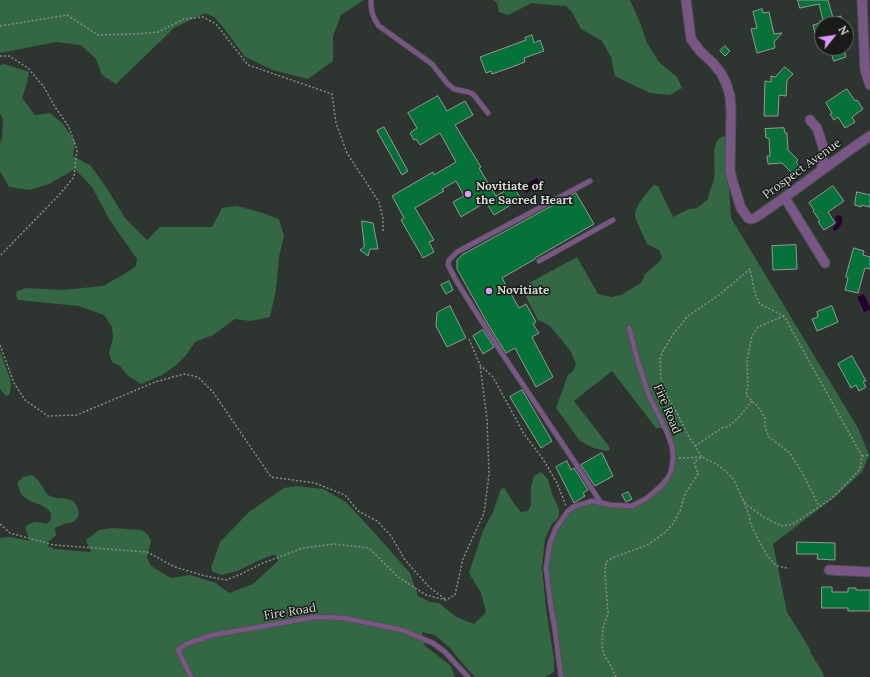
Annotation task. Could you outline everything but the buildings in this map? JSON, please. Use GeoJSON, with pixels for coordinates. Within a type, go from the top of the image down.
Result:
{"type":"FeatureCollection","features":[{"type":"Feature","properties":{"kind":"street","name":"Prospect Avenue"},"geometry":{"type":"LineString","coordinates":[[686,0],[692,39],[700,51],[713,63],[720,73],[726,83],[730,96],[730,171],[739,203],[748,218],[755,218],[785,198],[840,156],[870,136]]}},
{"type":"Feature","properties":{"kind":"street"},"geometry":{"type":"LineString","coordinates":[[862,0],[865,70],[870,85]]}},
{"type":"Feature","properties":{"kind":"street"},"geometry":{"type":"LineString","coordinates":[[810,120],[817,128],[824,150],[821,171]]}},
{"type":"Feature","properties":{"kind":"street"},"geometry":{"type":"LineString","coordinates":[[824,150],[833,156],[840,156]]}},
{"type":"Feature","properties":{"kind":"street"},"geometry":{"type":"LineString","coordinates":[[785,198],[825,263]]}},
{"type":"Feature","properties":{"kind":"street"},"geometry":{"type":"LineString","coordinates":[[829,570],[870,572]]}},
{"type":"Feature","properties":{"kind":"lane"},"geometry":{"type":"LineString","coordinates":[[371,0],[373,17],[378,26],[432,64],[447,83],[454,89],[473,94],[488,113]]}},
{"type":"Feature","properties":{"kind":"lane"},"geometry":{"type":"LineString","coordinates":[[590,181],[457,252],[449,260],[448,265],[456,282],[501,352],[601,503]]}},
{"type":"Feature","properties":{"kind":"lane"},"geometry":{"type":"LineString","coordinates":[[539,261],[613,220]]}},
{"type":"Feature","properties":{"kind":"lane","name":"Fire Road"},"geometry":{"type":"LineString","coordinates":[[568,511],[573,507],[592,501],[611,505],[632,506],[647,498],[666,480],[671,472],[673,458],[672,446],[650,396],[638,362],[630,328]]}},
{"type":"Feature","properties":{"kind":"lane"},"geometry":{"type":"LineString","coordinates":[[561,677],[546,568],[550,543],[556,528],[568,511]]}},
{"type":"Feature","properties":{"kind":"lane","name":"Fire Road"},"geometry":{"type":"LineString","coordinates":[[191,677],[178,650],[186,644],[213,636],[316,617],[344,618],[402,630],[433,643],[445,652],[468,677]]}},
{"type":"Feature","properties":{"kind":"path"},"geometry":{"type":"LineString","coordinates":[[0,26],[67,15],[98,35],[137,34],[158,32],[184,19],[203,17],[210,20],[216,24],[248,66],[332,94],[336,122],[347,153],[379,202],[383,219],[383,232]]}},
{"type":"Feature","properties":{"kind":"path"},"geometry":{"type":"LineString","coordinates":[[0,56],[9,56],[28,68],[44,87],[55,107],[69,127],[77,150],[74,177],[0,256]]}},
{"type":"Feature","properties":{"kind":"path"},"geometry":{"type":"LineString","coordinates":[[702,457],[689,437],[668,398],[661,379],[660,359],[674,333],[688,316],[720,295],[750,269],[755,294],[760,304],[784,316],[862,456],[860,469],[831,499],[793,524],[782,526],[765,518],[747,505],[743,499]]}},
{"type":"Feature","properties":{"kind":"path"},"geometry":{"type":"LineString","coordinates":[[784,316],[758,327],[752,336],[747,360],[748,386],[746,395],[758,407],[765,418],[765,427],[769,437],[789,452],[802,472],[819,506]]}},
{"type":"Feature","properties":{"kind":"path"},"geometry":{"type":"LineString","coordinates":[[0,524],[10,533],[54,545],[147,552],[175,567],[205,576],[226,580],[263,563],[303,548],[334,544],[368,548],[398,576],[426,595],[446,600],[454,595],[462,559],[484,513],[489,475],[487,418],[480,365],[469,339]]}},
{"type":"Feature","properties":{"kind":"path"},"geometry":{"type":"LineString","coordinates":[[0,345],[14,383],[25,400],[48,416],[77,415],[155,382],[184,374],[198,377],[213,392],[270,477],[315,483],[345,495],[358,511],[376,521],[391,536],[405,560],[429,587],[446,600]]}},
{"type":"Feature","properties":{"kind":"path"},"geometry":{"type":"LineString","coordinates":[[480,365],[493,377],[524,434],[557,483],[568,511]]}},
{"type":"Feature","properties":{"kind":"path"},"geometry":{"type":"LineString","coordinates":[[695,446],[722,428],[729,426],[740,416],[752,401]]}},
{"type":"Feature","properties":{"kind":"path"},"geometry":{"type":"LineString","coordinates":[[862,456],[870,455]]}},
{"type":"Feature","properties":{"kind":"path"},"geometry":{"type":"LineString","coordinates":[[616,677],[604,656],[602,645],[608,612],[604,572],[606,562],[612,558],[647,545],[663,534],[672,525],[680,511],[684,494],[698,474],[694,462],[702,457]]}},
{"type":"Feature","properties":{"kind":"path"},"geometry":{"type":"LineString","coordinates":[[673,458],[702,457],[726,471],[734,480],[743,499],[751,525],[767,555],[777,566],[787,568]]}},
{"type":"Feature","properties":{"kind":"green space"},"geometry":{"type":"Polygon","coordinates":[[[0,0],[364,0],[341,15],[333,36],[333,61],[308,79],[273,70],[245,57],[214,17],[205,13],[174,28],[116,84],[102,75],[96,59],[81,45],[56,42],[0,53],[0,0]]]}},
{"type":"Feature","properties":{"kind":"green space"},"geometry":{"type":"Polygon","coordinates":[[[493,0],[630,0],[647,43],[659,62],[677,77],[682,88],[670,95],[650,93],[615,76],[611,57],[602,41],[581,29],[572,12],[566,6],[532,3],[508,15],[499,12],[497,3],[493,0]]]}},
{"type":"Feature","properties":{"kind":"green space"},"geometry":{"type":"Polygon","coordinates":[[[4,64],[29,72],[22,98],[35,115],[50,113],[62,123],[75,141],[73,156],[91,166],[125,218],[147,240],[160,227],[212,227],[222,208],[237,206],[279,219],[284,236],[279,257],[276,290],[270,317],[251,321],[235,319],[213,335],[195,342],[187,354],[175,366],[162,375],[141,384],[127,375],[120,366],[112,362],[109,353],[113,338],[112,327],[104,315],[79,306],[18,300],[16,296],[17,291],[26,288],[63,290],[103,286],[136,266],[137,259],[109,219],[92,187],[75,169],[49,184],[30,190],[9,187],[0,171],[0,143],[2,137],[3,119],[0,114],[0,65],[4,64]]]}},
{"type":"Feature","properties":{"kind":"green space"},"geometry":{"type":"Polygon","coordinates":[[[724,136],[726,138],[731,218],[858,428],[869,455],[862,472],[836,496],[773,544],[787,612],[811,651],[810,652],[824,677],[561,677],[546,568],[550,543],[568,511],[592,501],[632,506],[647,498],[667,479],[673,458],[665,428],[656,428],[612,371],[574,401],[608,445],[610,450],[606,451],[594,448],[580,441],[556,408],[568,375],[573,371],[576,364],[571,352],[549,325],[538,320],[524,290],[529,283],[577,257],[598,294],[611,297],[621,295],[641,283],[645,274],[659,262],[662,257],[659,250],[647,244],[637,221],[635,215],[639,203],[654,185],[658,186],[673,217],[689,209],[694,209],[700,206],[708,199],[713,183],[715,173],[714,154],[716,143],[724,136]]]}},
{"type":"Feature","properties":{"kind":"green space"},"geometry":{"type":"Polygon","coordinates":[[[0,351],[11,385],[10,394],[6,396],[0,389],[0,351]]]}},
{"type":"Feature","properties":{"kind":"green space"},"geometry":{"type":"Polygon","coordinates":[[[541,472],[548,479],[552,494],[559,509],[559,517],[552,524],[545,538],[542,567],[546,609],[554,659],[554,672],[545,677],[475,677],[450,648],[435,635],[422,632],[425,646],[451,666],[455,677],[0,677],[0,538],[10,537],[30,541],[25,527],[35,522],[46,524],[50,521],[51,517],[51,514],[44,506],[27,499],[22,495],[19,490],[18,482],[23,477],[32,475],[39,481],[47,494],[51,497],[68,499],[75,504],[78,509],[78,516],[74,521],[55,528],[56,535],[48,542],[48,546],[54,549],[91,552],[86,540],[99,530],[112,528],[142,530],[148,535],[151,541],[147,557],[151,566],[171,578],[190,575],[216,583],[229,593],[253,584],[278,561],[277,556],[272,555],[237,571],[222,575],[213,572],[211,568],[220,542],[249,512],[284,488],[297,486],[323,489],[346,502],[380,539],[410,573],[418,596],[430,602],[439,603],[456,617],[474,624],[486,612],[481,593],[469,573],[483,531],[493,512],[500,491],[504,487],[521,512],[528,511],[531,505],[531,487],[534,476],[541,472]]]}},
{"type":"Feature","properties":{"kind":"shaded area"},"geometry":{"type":"Polygon","coordinates":[[[537,178],[541,184],[526,193],[522,186],[537,178]]]}},
{"type":"Feature","properties":{"kind":"shaded area"},"geometry":{"type":"Polygon","coordinates":[[[838,215],[842,217],[842,223],[838,229],[834,231],[833,228],[837,222],[835,219],[838,215]]]}},
{"type":"Feature","properties":{"kind":"shaded area"},"geometry":{"type":"Polygon","coordinates":[[[864,294],[870,310],[864,312],[857,297],[864,294]]]}},
{"type":"Feature","properties":{"kind":"place","name":"Novitiate of the Sacred Heart"},"geometry":{"type":"Point","coordinates":[468,194]}},
{"type":"Feature","properties":{"kind":"place","name":"Novitiate"},"geometry":{"type":"Point","coordinates":[489,291]}}]}
